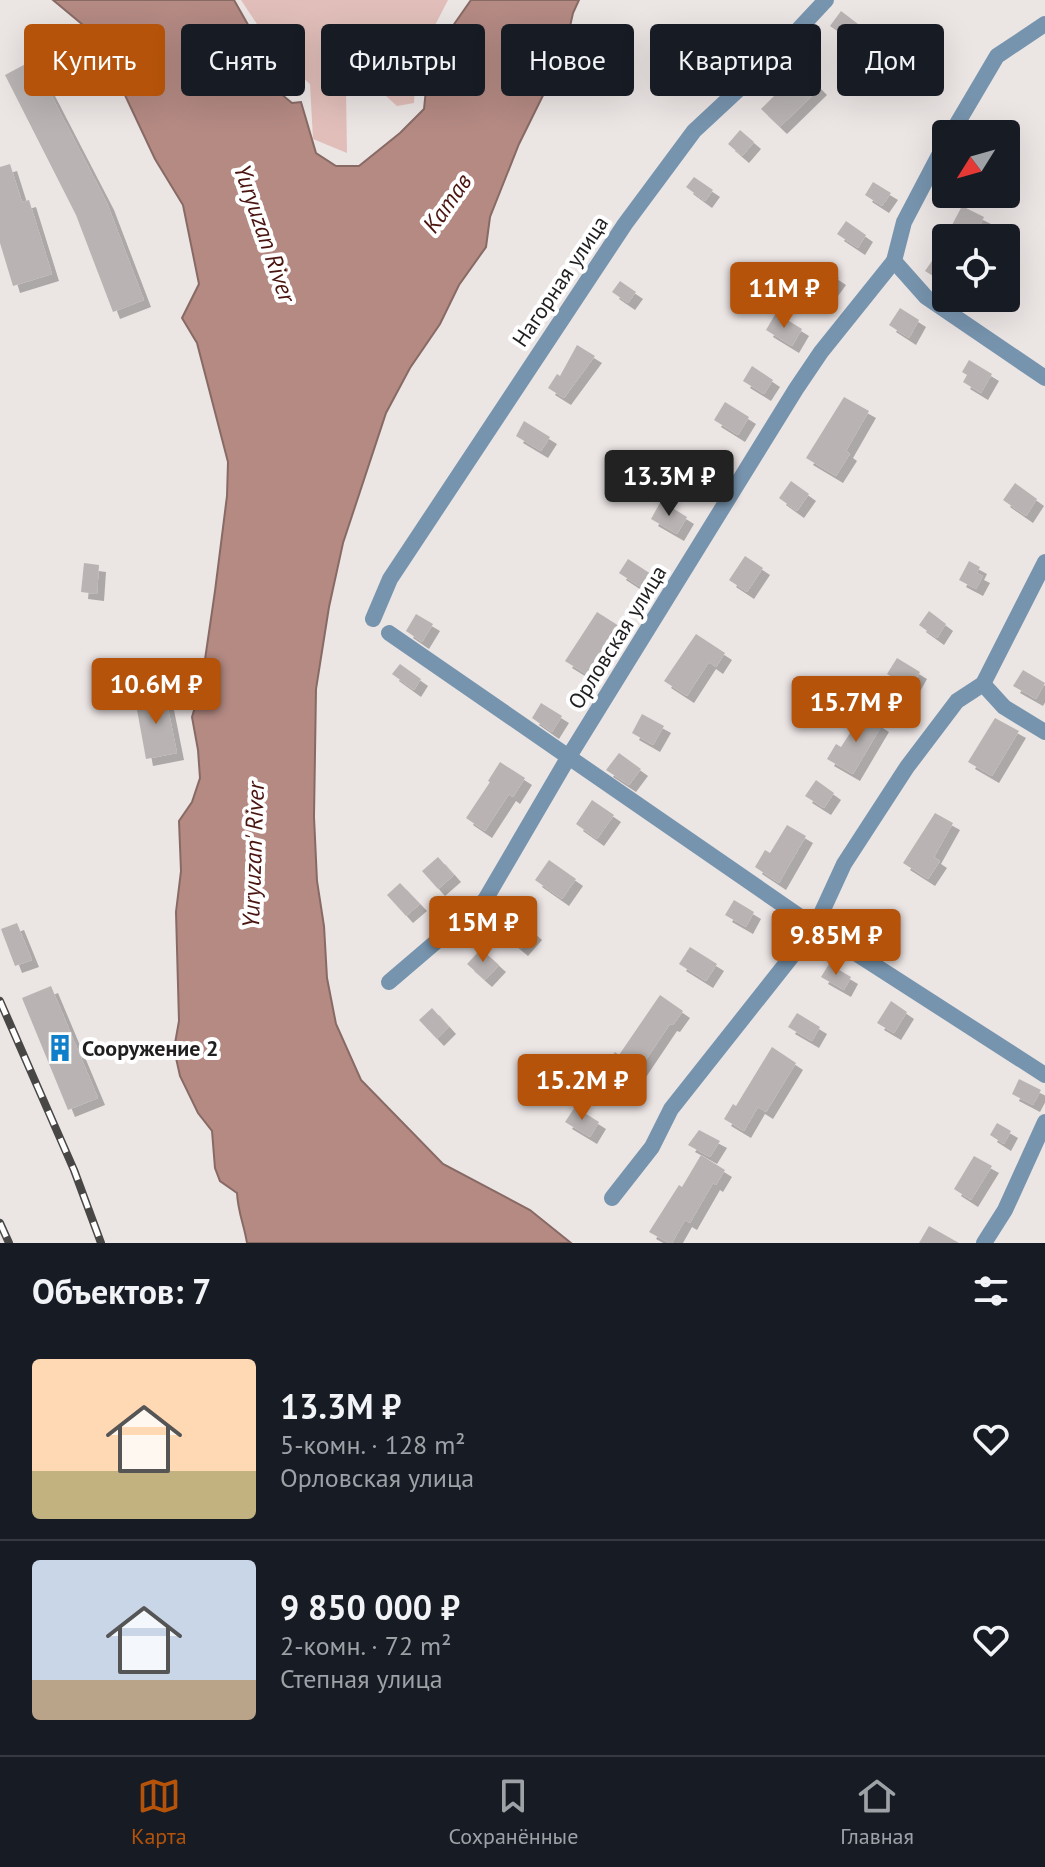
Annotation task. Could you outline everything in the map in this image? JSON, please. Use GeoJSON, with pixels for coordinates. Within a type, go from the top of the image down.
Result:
{"type":"FeatureCollection","features":[{"type":"Feature","properties":{"kind":"street","name":"Нагорная улица"},"geometry":{"type":"LineString","coordinates":[[373,619],[390,579],[625,224],[694,131],[767,63],[826,0]]}},
{"type":"Feature","properties":{"kind":"street"},"geometry":{"type":"LineString","coordinates":[[959,120],[997,56],[1045,24]]}},
{"type":"Feature","properties":{"kind":"street"},"geometry":{"type":"LineString","coordinates":[[932,169],[904,222],[894,261],[926,297],[1045,378]]}},
{"type":"Feature","properties":{"kind":"street","name":"Орловская улица"},"geometry":{"type":"LineString","coordinates":[[389,982],[485,900],[568,758],[796,389],[821,352],[894,261]]}},
{"type":"Feature","properties":{"kind":"street"},"geometry":{"type":"LineString","coordinates":[[612,1198],[652,1147],[671,1109],[815,927],[844,864],[907,767],[957,701],[983,684],[1045,562]]}},
{"type":"Feature","properties":{"kind":"street"},"geometry":{"type":"LineString","coordinates":[[389,633],[815,927],[1045,1075]]}},
{"type":"Feature","properties":{"kind":"street"},"geometry":{"type":"LineString","coordinates":[[983,684],[1004,707],[1045,732]]}},
{"type":"Feature","properties":{"kind":"street"},"geometry":{"type":"LineString","coordinates":[[984,1243],[1005,1210],[1045,1122]]}},
{"type":"Feature","properties":{"kind":"shaded area"},"geometry":{"type":"Polygon","coordinates":[[[241,0],[448,0],[436,24],[321,24],[321,96],[346,96],[347,153],[313,139],[310,84],[305,80],[305,24],[257,24],[241,0]]]}},
{"type":"Feature","properties":{"kind":"shaded area"},"geometry":{"type":"Polygon","coordinates":[[[386,96],[414,96],[414,103],[397,106],[386,96]]]}},
{"type":"Feature","properties":{"kind":"water"},"geometry":{"type":"Polygon","coordinates":[[[53,0],[234,0],[248,24],[181,24],[181,96],[284,96],[292,103],[301,102],[316,153],[336,166],[359,166],[424,109],[425,96],[485,96],[485,24],[454,24],[471,0],[579,0],[571,24],[501,24],[501,96],[543,96],[519,144],[490,217],[486,247],[459,285],[440,324],[410,368],[386,413],[343,543],[316,689],[314,817],[327,978],[336,1024],[361,1080],[443,1164],[530,1210],[571,1243],[247,1243],[237,1193],[220,1181],[215,1168],[212,1131],[198,1113],[180,1076],[174,1049],[179,1021],[176,912],[181,871],[179,821],[192,802],[200,778],[192,717],[201,687],[215,591],[227,496],[228,462],[197,343],[182,318],[199,284],[183,205],[155,159],[125,96],[165,96],[165,24],[82,24],[53,0]]]}},
{"type":"Feature","properties":{"kind":"building"},"geometry":{"type":"Polygon","coordinates":[[[841,11],[858,24],[837,24],[837,31],[830,26],[841,11]]]}},
{"type":"Feature","properties":{"kind":"building"},"geometry":{"type":"Polygon","coordinates":[[[24,65],[24,96],[52,96],[107,203],[144,300],[113,312],[76,215],[5,75],[24,65]]]}},
{"type":"Feature","properties":{"kind":"building"},"geometry":{"type":"Polygon","coordinates":[[[774,96],[812,96],[780,127],[761,109],[774,96]]]}},
{"type":"Feature","properties":{"kind":"building"},"geometry":{"type":"Polygon","coordinates":[[[740,130],[754,142],[742,156],[728,144],[740,130]]]}},
{"type":"Feature","properties":{"kind":"building"},"geometry":{"type":"Polygon","coordinates":[[[10,164],[22,202],[29,200],[52,274],[13,286],[0,243],[0,167],[10,164]]]}},
{"type":"Feature","properties":{"kind":"building"},"geometry":{"type":"Polygon","coordinates":[[[694,177],[713,190],[705,201],[686,187],[694,177]]]}},
{"type":"Feature","properties":{"kind":"building"},"geometry":{"type":"Polygon","coordinates":[[[873,182],[891,193],[882,206],[865,195],[873,182]]]}},
{"type":"Feature","properties":{"kind":"building"},"geometry":{"type":"Polygon","coordinates":[[[961,208],[984,217],[981,224],[953,224],[961,208]]]}},
{"type":"Feature","properties":{"kind":"building"},"geometry":{"type":"Polygon","coordinates":[[[846,221],[866,235],[858,248],[837,234],[846,221]]]}},
{"type":"Feature","properties":{"kind":"building"},"geometry":{"type":"Polygon","coordinates":[[[932,261],[932,275],[925,271],[932,261]]]}},
{"type":"Feature","properties":{"kind":"building"},"geometry":{"type":"Polygon","coordinates":[[[821,266],[839,278],[831,289],[813,278],[821,266]]]}},
{"type":"Feature","properties":{"kind":"building"},"geometry":{"type":"Polygon","coordinates":[[[620,281],[636,292],[628,303],[612,292],[620,281]]]}},
{"type":"Feature","properties":{"kind":"building"},"geometry":{"type":"Polygon","coordinates":[[[900,308],[919,320],[909,338],[889,325],[900,308]]]}},
{"type":"Feature","properties":{"kind":"building"},"geometry":{"type":"Polygon","coordinates":[[[776,313],[802,329],[792,346],[766,330],[776,313]]]}},
{"type":"Feature","properties":{"kind":"building"},"geometry":{"type":"Polygon","coordinates":[[[577,345],[595,356],[564,398],[548,388],[557,374],[560,376],[577,345]]]}},
{"type":"Feature","properties":{"kind":"building"},"geometry":{"type":"Polygon","coordinates":[[[969,360],[992,374],[981,393],[963,382],[967,375],[962,372],[969,360]]]}},
{"type":"Feature","properties":{"kind":"building"},"geometry":{"type":"Polygon","coordinates":[[[752,366],[773,380],[764,394],[743,381],[752,366]]]}},
{"type":"Feature","properties":{"kind":"building"},"geometry":{"type":"Polygon","coordinates":[[[844,397],[869,411],[846,451],[850,454],[836,476],[806,458],[844,397]]]}},
{"type":"Feature","properties":{"kind":"building"},"geometry":{"type":"Polygon","coordinates":[[[725,402],[749,417],[738,435],[714,420],[725,402]]]}},
{"type":"Feature","properties":{"kind":"building"},"geometry":{"type":"Polygon","coordinates":[[[524,421],[550,437],[541,451],[516,436],[524,421]]]}},
{"type":"Feature","properties":{"kind":"building"},"geometry":{"type":"Polygon","coordinates":[[[695,454],[717,467],[706,485],[685,472],[695,454]]]}},
{"type":"Feature","properties":{"kind":"building"},"geometry":{"type":"Polygon","coordinates":[[[791,481],[809,494],[797,511],[779,498],[791,481]]]}},
{"type":"Feature","properties":{"kind":"building"},"geometry":{"type":"Polygon","coordinates":[[[1015,483],[1037,499],[1026,516],[1003,500],[1015,483]]]}},
{"type":"Feature","properties":{"kind":"building"},"geometry":{"type":"Polygon","coordinates":[[[661,501],[687,517],[677,534],[651,519],[661,501]]]}},
{"type":"Feature","properties":{"kind":"building"},"geometry":{"type":"Polygon","coordinates":[[[745,556],[763,568],[747,592],[729,580],[745,556]]]}},
{"type":"Feature","properties":{"kind":"building"},"geometry":{"type":"Polygon","coordinates":[[[628,559],[651,574],[642,588],[619,573],[628,559]]]}},
{"type":"Feature","properties":{"kind":"building"},"geometry":{"type":"Polygon","coordinates":[[[969,561],[980,567],[977,573],[983,576],[976,589],[959,580],[969,561]]]}},
{"type":"Feature","properties":{"kind":"building"},"geometry":{"type":"Polygon","coordinates":[[[84,563],[99,565],[97,594],[81,592],[84,563]]]}},
{"type":"Feature","properties":{"kind":"building"},"geometry":{"type":"Polygon","coordinates":[[[929,611],[946,624],[937,638],[919,625],[929,611]]]}},
{"type":"Feature","properties":{"kind":"building"},"geometry":{"type":"Polygon","coordinates":[[[597,612],[619,626],[586,674],[565,661],[597,612]]]}},
{"type":"Feature","properties":{"kind":"building"},"geometry":{"type":"Polygon","coordinates":[[[416,614],[433,624],[422,642],[406,631],[416,614]]]}},
{"type":"Feature","properties":{"kind":"building"},"geometry":{"type":"Polygon","coordinates":[[[696,634],[725,653],[716,667],[709,662],[687,696],[664,681],[696,634]]]}},
{"type":"Feature","properties":{"kind":"building"},"geometry":{"type":"Polygon","coordinates":[[[897,658],[920,672],[911,688],[887,674],[897,658]]]}},
{"type":"Feature","properties":{"kind":"building"},"geometry":{"type":"Polygon","coordinates":[[[400,664],[421,679],[414,690],[392,674],[400,664]]]}},
{"type":"Feature","properties":{"kind":"building"},"geometry":{"type":"Polygon","coordinates":[[[1023,670],[1045,683],[1036,699],[1013,686],[1023,670]]]}},
{"type":"Feature","properties":{"kind":"building"},"geometry":{"type":"Polygon","coordinates":[[[165,693],[177,753],[146,759],[135,699],[165,693]]]}},
{"type":"Feature","properties":{"kind":"building"},"geometry":{"type":"Polygon","coordinates":[[[541,703],[562,716],[552,732],[532,718],[541,703]]]}},
{"type":"Feature","properties":{"kind":"building"},"geometry":{"type":"Polygon","coordinates":[[[863,713],[882,725],[853,774],[827,759],[836,744],[841,747],[863,713]]]}},
{"type":"Feature","properties":{"kind":"building"},"geometry":{"type":"Polygon","coordinates":[[[642,714],[664,726],[653,745],[632,733],[642,714]]]}},
{"type":"Feature","properties":{"kind":"building"},"geometry":{"type":"Polygon","coordinates":[[[995,718],[1019,731],[992,776],[968,762],[995,718]]]}},
{"type":"Feature","properties":{"kind":"building"},"geometry":{"type":"Polygon","coordinates":[[[619,753],[641,769],[629,785],[606,770],[619,753]]]}},
{"type":"Feature","properties":{"kind":"building"},"geometry":{"type":"Polygon","coordinates":[[[500,762],[525,778],[513,797],[509,794],[485,831],[466,818],[500,762]]]}},
{"type":"Feature","properties":{"kind":"building"},"geometry":{"type":"Polygon","coordinates":[[[816,780],[834,793],[824,808],[805,796],[816,780]]]}},
{"type":"Feature","properties":{"kind":"building"},"geometry":{"type":"Polygon","coordinates":[[[592,800],[614,815],[597,839],[576,824],[592,800]]]}},
{"type":"Feature","properties":{"kind":"building"},"geometry":{"type":"Polygon","coordinates":[[[935,813],[953,823],[934,857],[940,861],[928,879],[903,863],[935,813]]]}},
{"type":"Feature","properties":{"kind":"building"},"geometry":{"type":"Polygon","coordinates":[[[787,825],[806,836],[779,883],[755,867],[765,850],[770,853],[787,825]]]}},
{"type":"Feature","properties":{"kind":"building"},"geometry":{"type":"Polygon","coordinates":[[[438,857],[454,875],[438,889],[422,871],[438,857]]]}},
{"type":"Feature","properties":{"kind":"building"},"geometry":{"type":"Polygon","coordinates":[[[549,860],[576,879],[562,899],[535,880],[549,860]]]}},
{"type":"Feature","properties":{"kind":"building"},"geometry":{"type":"Polygon","coordinates":[[[400,883],[420,904],[406,916],[387,895],[400,883]]]}},
{"type":"Feature","properties":{"kind":"building"},"geometry":{"type":"Polygon","coordinates":[[[734,900],[754,912],[746,927],[725,915],[734,900]]]}},
{"type":"Feature","properties":{"kind":"building"},"geometry":{"type":"Polygon","coordinates":[[[512,913],[535,933],[521,949],[498,930],[512,913]]]}},
{"type":"Feature","properties":{"kind":"building"},"geometry":{"type":"Polygon","coordinates":[[[865,917],[887,928],[879,944],[857,932],[865,917]]]}},
{"type":"Feature","properties":{"kind":"building"},"geometry":{"type":"Polygon","coordinates":[[[17,923],[32,960],[15,966],[1,929],[17,923]]]}},
{"type":"Feature","properties":{"kind":"building"},"geometry":{"type":"Polygon","coordinates":[[[690,947],[717,964],[706,981],[679,964],[690,947]]]}},
{"type":"Feature","properties":{"kind":"building"},"geometry":{"type":"Polygon","coordinates":[[[481,949],[499,965],[485,980],[467,964],[481,949]]]}},
{"type":"Feature","properties":{"kind":"building"},"geometry":{"type":"Polygon","coordinates":[[[829,964],[851,977],[844,990],[821,977],[829,964]]]}},
{"type":"Feature","properties":{"kind":"building","name":"Сооружение 2"},"geometry":{"type":"Polygon","coordinates":[[[51,986],[98,1098],[68,1110],[22,998],[51,986]]]}},
{"type":"Feature","properties":{"kind":"building"},"geometry":{"type":"Polygon","coordinates":[[[660,995],[683,1011],[673,1025],[670,1024],[629,1085],[604,1068],[615,1052],[619,1055],[660,995]]]}},
{"type":"Feature","properties":{"kind":"building"},"geometry":{"type":"Polygon","coordinates":[[[891,1001],[907,1012],[894,1033],[877,1023],[891,1001]]]}},
{"type":"Feature","properties":{"kind":"building"},"geometry":{"type":"Polygon","coordinates":[[[432,1008],[449,1027],[437,1039],[419,1020],[432,1008]]]}},
{"type":"Feature","properties":{"kind":"building"},"geometry":{"type":"Polygon","coordinates":[[[797,1013],[820,1027],[812,1041],[788,1027],[797,1013]]]}},
{"type":"Feature","properties":{"kind":"building"},"geometry":{"type":"Polygon","coordinates":[[[772,1047],[796,1063],[766,1112],[758,1107],[744,1131],[724,1119],[733,1104],[736,1106],[772,1047]]]}},
{"type":"Feature","properties":{"kind":"building"},"geometry":{"type":"Polygon","coordinates":[[[1019,1079],[1041,1090],[1033,1105],[1012,1094],[1019,1079]]]}},
{"type":"Feature","properties":{"kind":"building"},"geometry":{"type":"Polygon","coordinates":[[[575,1107],[599,1122],[590,1137],[565,1122],[575,1107]]]}},
{"type":"Feature","properties":{"kind":"building"},"geometry":{"type":"Polygon","coordinates":[[[997,1123],[1011,1131],[1004,1144],[990,1135],[997,1123]]]}},
{"type":"Feature","properties":{"kind":"building"},"geometry":{"type":"Polygon","coordinates":[[[699,1130],[720,1141],[710,1157],[688,1145],[699,1130]]]}},
{"type":"Feature","properties":{"kind":"building"},"geometry":{"type":"Polygon","coordinates":[[[701,1155],[725,1170],[716,1185],[713,1183],[690,1223],[685,1220],[672,1243],[669,1243],[649,1232],[701,1155]]]}},
{"type":"Feature","properties":{"kind":"building"},"geometry":{"type":"Polygon","coordinates":[[[974,1156],[992,1166],[971,1200],[954,1189],[974,1156]]]}},
{"type":"Feature","properties":{"kind":"building"},"geometry":{"type":"Polygon","coordinates":[[[929,1226],[959,1243],[919,1243],[929,1226]]]}},
{"type":"Feature","properties":{"kind":"railway"},"geometry":{"type":"LineString","coordinates":[[0,1001],[74,1170],[101,1243]]}},
{"type":"Feature","properties":{"kind":"railway"},"geometry":{"type":"LineString","coordinates":[[0,1223],[9,1243]]}},
{"type":"Feature","properties":{"kind":"place","name":"Сооружение 2"},"geometry":{"type":"Point","coordinates":[60,1048]}},
{"type":"Feature","properties":{"kind":"water label","name":"Катав"},"geometry":{"type":"Point","coordinates":[447,203]}},
{"type":"Feature","properties":{"kind":"water label","name":"Yuryuzan River"},"geometry":{"type":"Point","coordinates":[265,233]}},
{"type":"Feature","properties":{"kind":"water label","name":"Yuryuzan' River"},"geometry":{"type":"Point","coordinates":[253,855]}}]}
